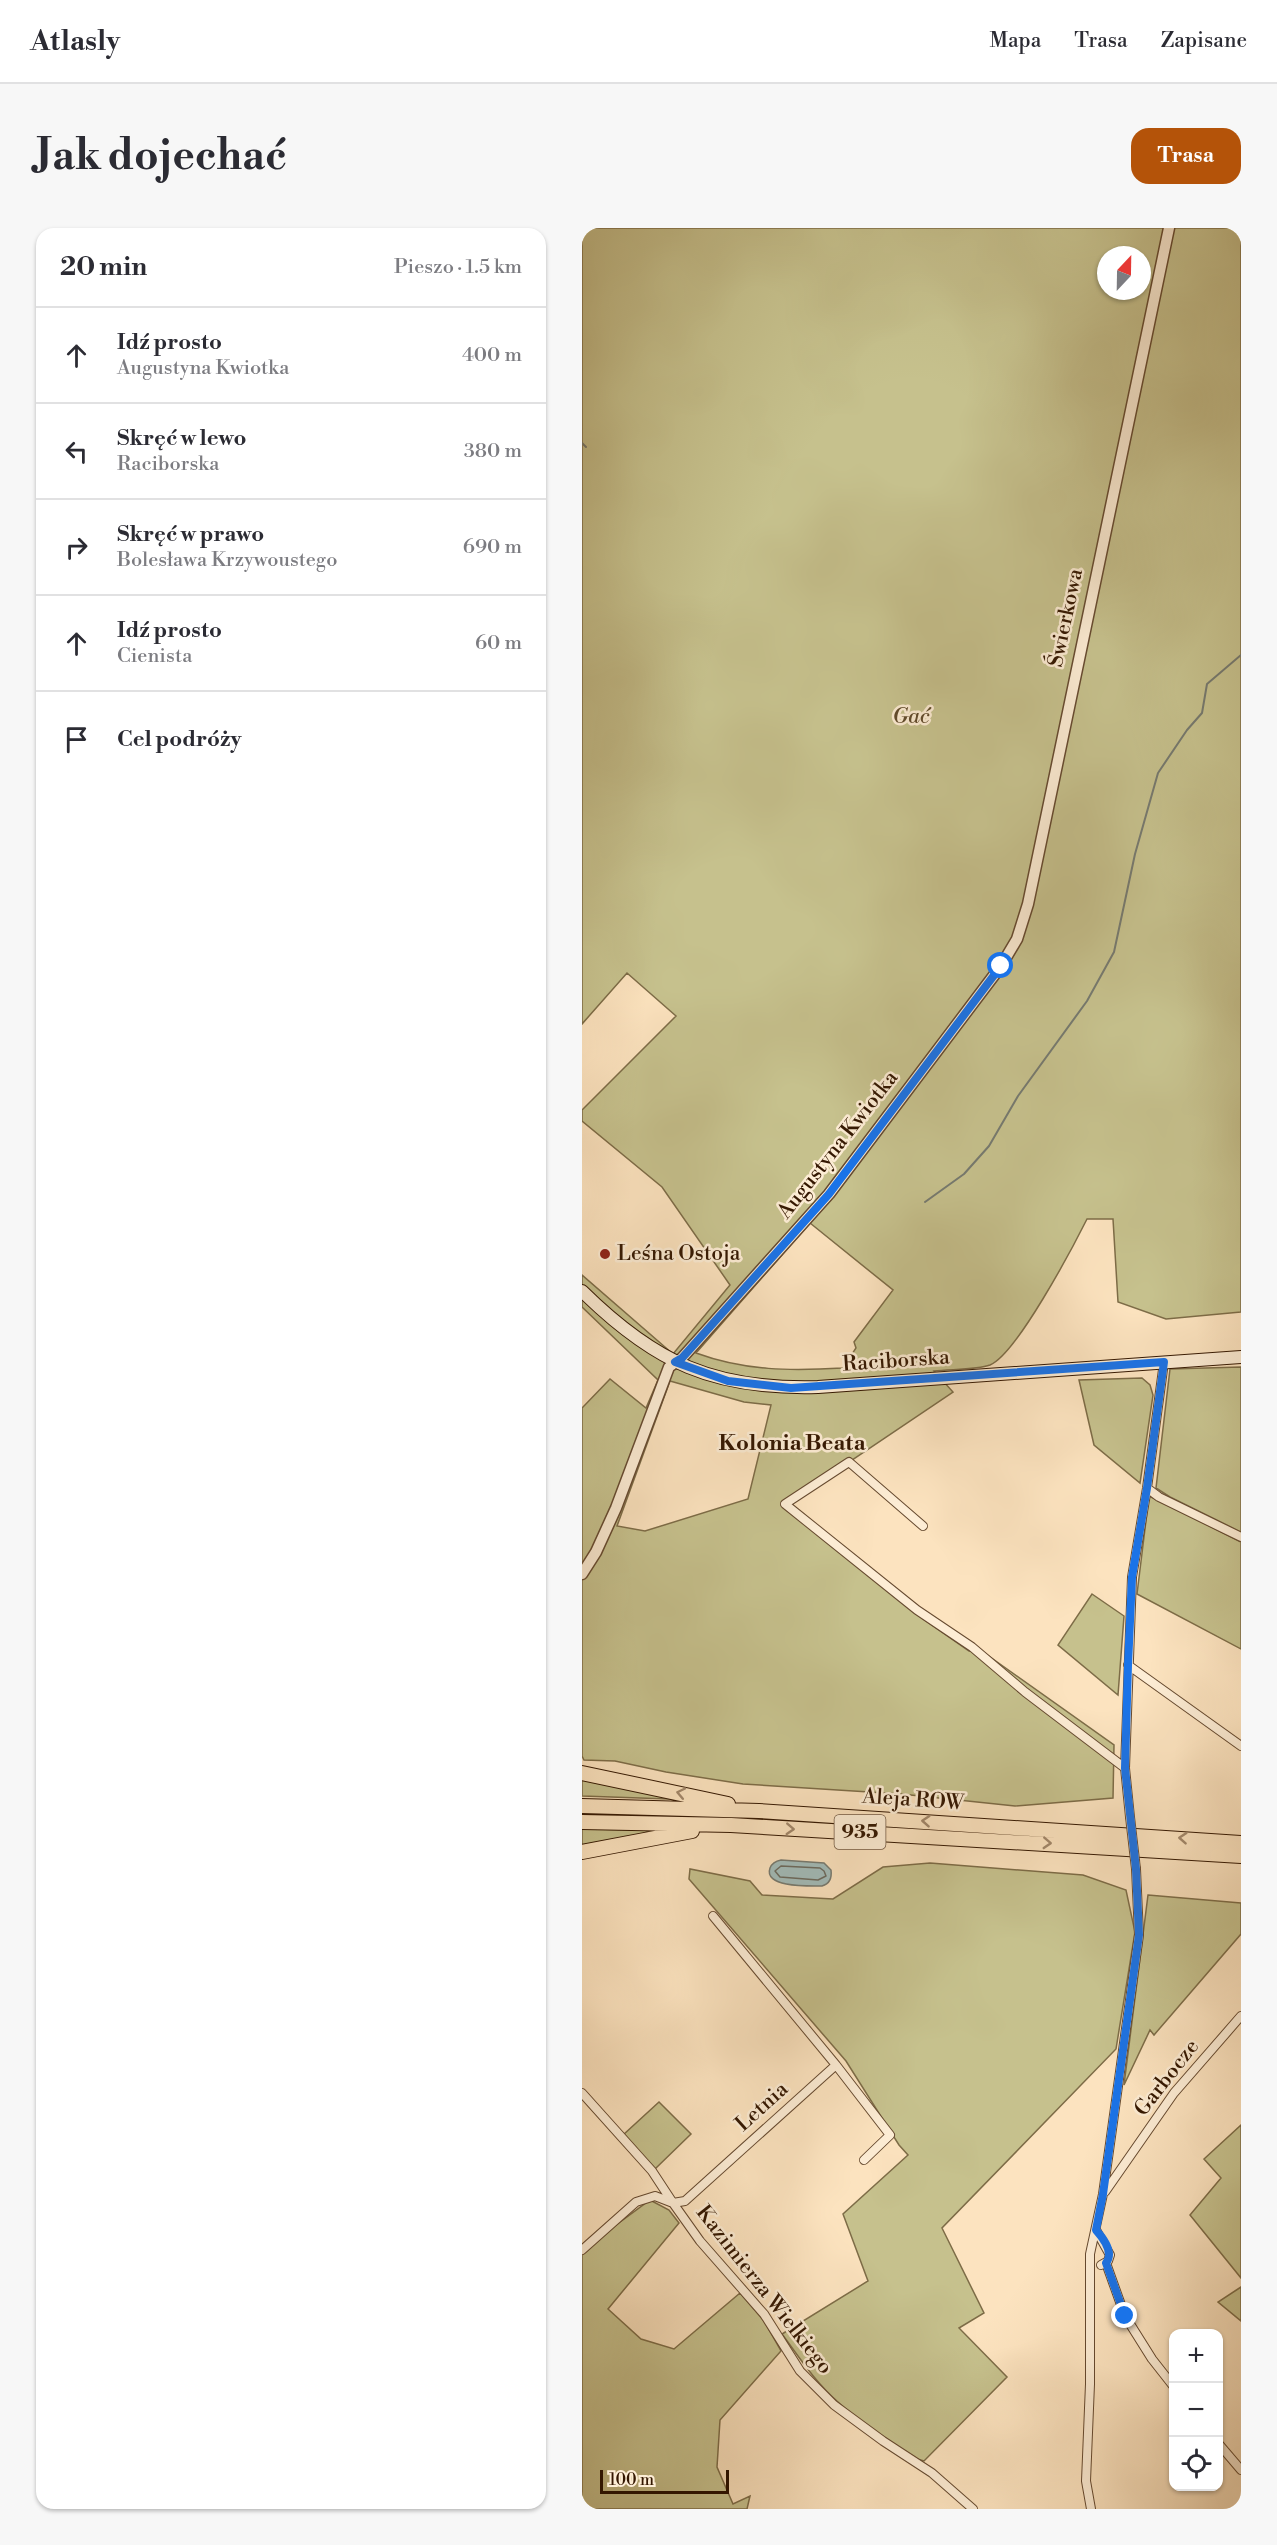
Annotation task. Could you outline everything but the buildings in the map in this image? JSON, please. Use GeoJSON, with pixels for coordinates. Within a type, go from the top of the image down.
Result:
{"type":"FeatureCollection","features":[{"type":"Feature","properties":{"kind":"main road","name":"Raciborska"},"geometry":{"type":"LineString","coordinates":[[582,1291],[639,1341],[675,1362],[728,1381],[791,1388],[1241,1357]]}},
{"type":"Feature","properties":{"kind":"main road"},"geometry":{"type":"LineString","coordinates":[[582,1773],[759,1811]]}},
{"type":"Feature","properties":{"kind":"main road","name":"Aleja ROW"},"geometry":{"type":"LineString","coordinates":[[582,1806],[759,1811],[1241,1843]]}},
{"type":"Feature","properties":{"kind":"main road","name":"Aleja ROW"},"geometry":{"type":"LineString","coordinates":[[582,1822],[731,1825],[1241,1856]]}},
{"type":"Feature","properties":{"kind":"main road"},"geometry":{"type":"LineString","coordinates":[[582,1852],[666,1834],[731,1825]]}},
{"type":"Feature","properties":{"kind":"street","name":"Świerkowa"},"geometry":{"type":"LineString","coordinates":[[1017,939],[1028,904],[1168,228]]}},
{"type":"Feature","properties":{"kind":"street","name":"Augustyna Kwiotka"},"geometry":{"type":"LineString","coordinates":[[582,1574],[596,1552],[616,1508],[669,1367],[682,1358],[829,1194],[1001,966],[1017,939]]}},
{"type":"Feature","properties":{"kind":"street"},"geometry":{"type":"LineString","coordinates":[[1091,2509],[1086,2474],[1092,2260],[1090,2254],[1103,2194],[1139,1935],[1136,1869],[1125,1768],[1132,1577],[1164,1362]]}},
{"type":"Feature","properties":{"kind":"street"},"geometry":{"type":"LineString","coordinates":[[923,1526],[849,1462],[785,1504],[917,1610],[972,1647],[1025,1692],[1125,1768]]}},
{"type":"Feature","properties":{"kind":"street"},"geometry":{"type":"LineString","coordinates":[[1147,1488],[1159,1497],[1241,1537]]}},
{"type":"Feature","properties":{"kind":"street"},"geometry":{"type":"LineString","coordinates":[[1128,1665],[1241,1746]]}},
{"type":"Feature","properties":{"kind":"street"},"geometry":{"type":"LineString","coordinates":[[713,1916],[836,2065],[890,2135],[864,2160]]}},
{"type":"Feature","properties":{"kind":"street","name":"Garbocze"},"geometry":{"type":"LineString","coordinates":[[1103,2194],[1174,2093],[1241,2016]]}},
{"type":"Feature","properties":{"kind":"street","name":"Letnia"},"geometry":{"type":"LineString","coordinates":[[673,2203],[685,2201],[836,2065]]}},
{"type":"Feature","properties":{"kind":"street"},"geometry":{"type":"LineString","coordinates":[[582,2093],[651,2171],[673,2203]]}},
{"type":"Feature","properties":{"kind":"street","name":"Kazimierza Wielkiego"},"geometry":{"type":"LineString","coordinates":[[582,2250],[636,2202],[655,2196],[673,2203],[700,2241],[764,2314],[800,2371],[834,2405],[932,2473],[973,2509]]}},
{"type":"Feature","properties":{"kind":"street"},"geometry":{"type":"LineString","coordinates":[[1091,2290],[1103,2264],[1110,2255],[1096,2230]]}},
{"type":"Feature","properties":{"kind":"street"},"geometry":{"type":"LineString","coordinates":[[1093,2248],[1106,2247]]}},
{"type":"Feature","properties":{"kind":"street"},"geometry":{"type":"LineString","coordinates":[[1092,2260],[1103,2264],[1125,2316],[1170,2383]]}},
{"type":"Feature","properties":{"kind":"street"},"geometry":{"type":"LineString","coordinates":[[1223,2449],[1241,2470]]}},
{"type":"Feature","properties":{"kind":"green space","name":"Gać"},"geometry":{"type":"Polygon","coordinates":[[[582,228],[1241,228],[1241,1312],[1166,1319],[1118,1302],[1113,1219],[1087,1219],[1043,1299],[1001,1357],[984,1367],[934,1371],[953,1392],[849,1462],[781,1504],[923,1619],[969,1651],[983,1652],[1114,1745],[1113,1798],[1015,1806],[901,1794],[743,1784],[666,1772],[615,1761],[584,1760],[582,1756],[582,1408],[610,1379],[646,1408],[658,1380],[582,1307],[582,1275],[673,1354],[730,1285],[662,1187],[582,1121],[582,1110],[676,1016],[627,973],[582,1024],[582,228]],[[810,1223],[696,1353],[732,1363],[768,1368],[843,1368],[856,1348],[854,1342],[893,1290],[810,1223]],[[670,1381],[617,1526],[645,1531],[748,1499],[771,1405],[744,1402],[670,1381]]]}},
{"type":"Feature","properties":{"kind":"green space"},"geometry":{"type":"Polygon","coordinates":[[[1241,1367],[1241,1532],[1156,1488],[1170,1369],[1241,1367]]]}},
{"type":"Feature","properties":{"kind":"green space"},"geometry":{"type":"Polygon","coordinates":[[[1142,1378],[1150,1385],[1153,1395],[1140,1483],[1094,1445],[1079,1380],[1142,1378]]]}},
{"type":"Feature","properties":{"kind":"green space"},"geometry":{"type":"Polygon","coordinates":[[[1149,1496],[1241,1542],[1241,1649],[1137,1594],[1149,1496]]]}},
{"type":"Feature","properties":{"kind":"green space"},"geometry":{"type":"Polygon","coordinates":[[[1092,1594],[1124,1616],[1118,1695],[1058,1645],[1092,1594]]]}},
{"type":"Feature","properties":{"kind":"green space"},"geometry":{"type":"Polygon","coordinates":[[[582,1777],[697,1800],[582,1796],[582,1777]]]}},
{"type":"Feature","properties":{"kind":"green space"},"geometry":{"type":"Polygon","coordinates":[[[582,1829],[670,1830],[582,1848],[582,1829]]]}},
{"type":"Feature","properties":{"kind":"green space"},"geometry":{"type":"Polygon","coordinates":[[[930,1863],[1083,1875],[1126,1890],[1135,1932],[1116,2049],[942,2228],[984,2313],[959,2328],[1007,2377],[924,2461],[917,2459],[876,2432],[830,2395],[782,2334],[868,2281],[843,2214],[908,2155],[899,2145],[846,2061],[689,1879],[690,1869],[750,1881],[762,1895],[833,1899],[883,1867],[930,1863]]]}},
{"type":"Feature","properties":{"kind":"green space"},"geometry":{"type":"Polygon","coordinates":[[[1148,1895],[1241,1903],[1241,1934],[1154,2035],[1150,2030],[1124,2085],[1148,1895]]]}},
{"type":"Feature","properties":{"kind":"green space"},"geometry":{"type":"Polygon","coordinates":[[[659,2102],[691,2134],[655,2169],[623,2135],[659,2102]]]}},
{"type":"Feature","properties":{"kind":"green space"},"geometry":{"type":"Polygon","coordinates":[[[1241,2125],[1241,2278],[1190,2215],[1221,2178],[1204,2159],[1241,2125]]]}},
{"type":"Feature","properties":{"kind":"green space"},"geometry":{"type":"Polygon","coordinates":[[[650,2200],[669,2210],[679,2223],[608,2309],[641,2339],[674,2349],[740,2293],[764,2321],[781,2351],[720,2420],[717,2467],[733,2504],[750,2496],[747,2509],[582,2509],[582,2255],[612,2228],[650,2200]]]}},
{"type":"Feature","properties":{"kind":"green space"},"geometry":{"type":"Polygon","coordinates":[[[1241,2287],[1241,2321],[1218,2302],[1241,2287]]]}},
{"type":"Feature","properties":{"kind":"water"},"geometry":{"type":"Polygon","coordinates":[[[781,1860],[824,1863],[831,1870],[830,1878],[822,1886],[798,1886],[780,1882],[770,1875],[770,1868],[781,1860]]]}},
{"type":"Feature","properties":{"kind":"waterway"},"geometry":{"type":"LineString","coordinates":[[582,443],[586,447]]}},
{"type":"Feature","properties":{"kind":"waterway"},"geometry":{"type":"LineString","coordinates":[[925,1202],[964,1174],[989,1146],[1018,1096],[1087,1001],[1114,952],[1135,854],[1158,773],[1187,730],[1202,713],[1207,684],[1241,655]]}},
{"type":"Feature","properties":{"kind":"place","name":"Leśna Ostoja"},"geometry":{"type":"Point","coordinates":[605,1254]}},
{"type":"Feature","properties":{"kind":"district","name":"Kolonia Beata"},"geometry":{"type":"Point","coordinates":[792,1443]}},
{"type":"Feature","properties":{"kind":"route"},"geometry":{"type":"LineString","coordinates":[[1001,966],[829,1194],[682,1358],[675,1362],[728,1381],[791,1388],[1164,1362],[1132,1577],[1128,1665],[1125,1768],[1136,1869],[1139,1935],[1096,2230],[1108,2249],[1110,2258],[1106,2263],[1125,2316]]}}]}
